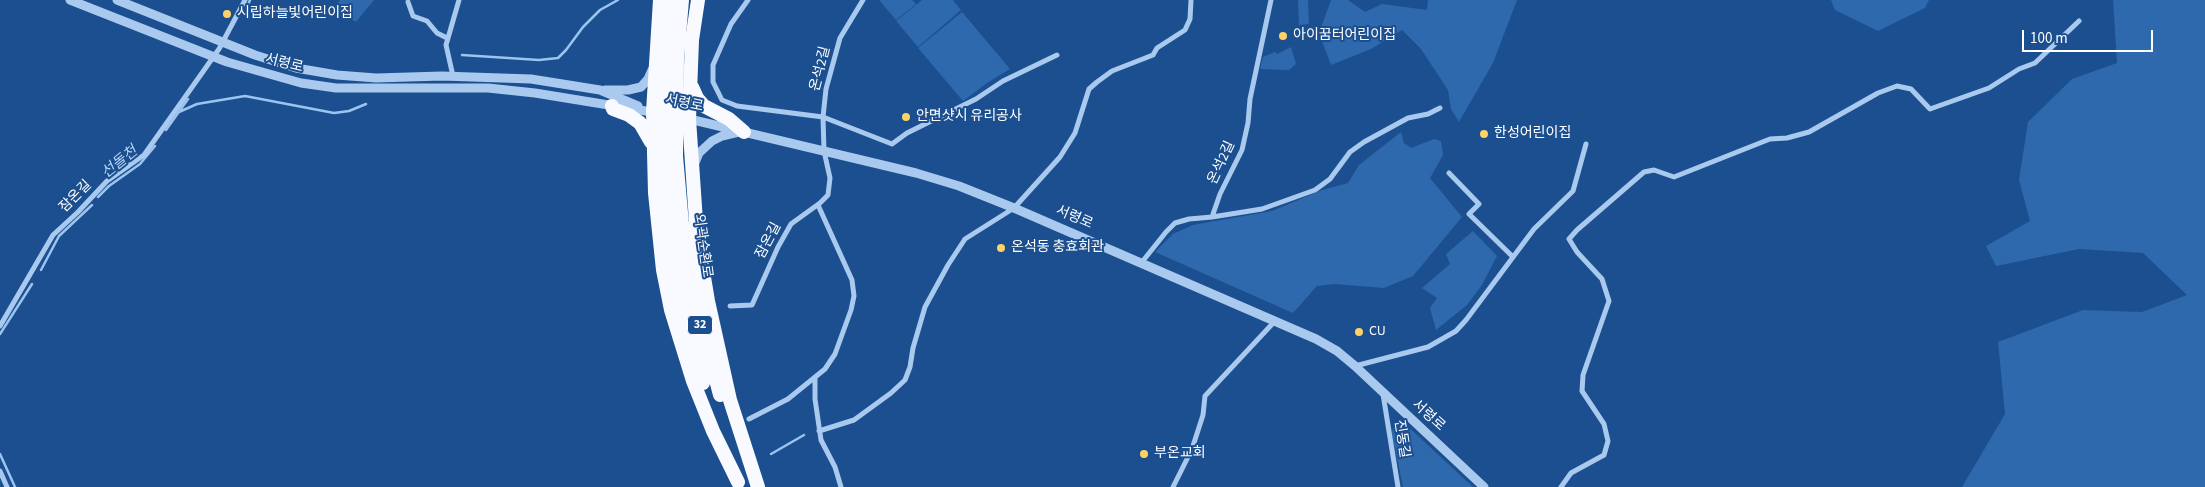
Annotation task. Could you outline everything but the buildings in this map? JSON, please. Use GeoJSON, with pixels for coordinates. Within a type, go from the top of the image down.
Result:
{"type":"FeatureCollection","features":[{"type":"Feature","properties":{"kind":"highway"},"geometry":{"type":"LineString","coordinates":[[660,0],[652,112],[665,155]]}},
{"type":"Feature","properties":{"kind":"highway","name":"외곽순환로"},"geometry":{"type":"LineString","coordinates":[[671,0],[664,81],[665,155],[670,231],[685,313],[703,384],[739,485]]}},
{"type":"Feature","properties":{"kind":"highway","name":"외곽순환로"},"geometry":{"type":"LineString","coordinates":[[682,0],[676,69],[665,155],[698,319],[730,427],[756,487]]}},
{"type":"Feature","properties":{"kind":"highway"},"geometry":{"type":"LineString","coordinates":[[698,0],[692,40],[689,119],[697,236],[708,301],[730,400],[756,487]]}},
{"type":"Feature","properties":{"kind":"highway"},"geometry":{"type":"LineString","coordinates":[[690,78],[700,102],[707,108],[729,119],[744,132]]}},
{"type":"Feature","properties":{"kind":"highway"},"geometry":{"type":"LineString","coordinates":[[605,105],[629,115],[640,123],[665,155]]}},
{"type":"Feature","properties":{"kind":"street","name":"서령로"},"geometry":{"type":"LineString","coordinates":[[70,0],[162,36],[259,56],[296,68],[355,77],[453,76],[531,79],[600,90],[652,112]]}},
{"type":"Feature","properties":{"kind":"street","name":"서령로"},"geometry":{"type":"LineString","coordinates":[[116,0],[167,20],[255,71],[296,82],[336,88],[488,88],[535,93],[689,119],[933,178],[1014,208],[1142,262],[1326,344],[1354,366],[1484,487]]}},
{"type":"Feature","properties":{"kind":"street","name":"잠온길"},"geometry":{"type":"LineString","coordinates":[[0,326],[53,235],[107,181],[144,155],[218,49],[246,0]]}},
{"type":"Feature","properties":{"kind":"street"},"geometry":{"type":"LineString","coordinates":[[453,76],[446,44],[459,0]]}},
{"type":"Feature","properties":{"kind":"street"},"geometry":{"type":"LineString","coordinates":[[748,0],[731,24],[713,66],[712,80],[718,94],[726,103],[823,117],[892,144],[907,133],[976,99],[1003,81],[1057,55]]}},
{"type":"Feature","properties":{"kind":"street","name":"온석2길"},"geometry":{"type":"LineString","coordinates":[[824,151],[823,117],[830,72],[836,57],[840,38],[863,0]]}},
{"type":"Feature","properties":{"kind":"street"},"geometry":{"type":"LineString","coordinates":[[819,430],[854,420],[891,393],[905,380],[925,307],[965,239],[1014,208],[1060,157],[1075,133],[1089,89],[1112,72],[1153,55],[1157,48],[1180,35],[1188,26],[1191,0]]}},
{"type":"Feature","properties":{"kind":"street","name":"온석2길"},"geometry":{"type":"LineString","coordinates":[[1212,217],[1220,194],[1242,150],[1248,123],[1250,100],[1271,0]]}},
{"type":"Feature","properties":{"kind":"street"},"geometry":{"type":"LineString","coordinates":[[408,2],[413,16],[427,21],[437,33],[447,38]]}},
{"type":"Feature","properties":{"kind":"street"},"geometry":{"type":"LineString","coordinates":[[162,36],[167,20]]}},
{"type":"Feature","properties":{"kind":"street"},"geometry":{"type":"LineString","coordinates":[[1560,487],[1571,473],[1604,455],[1608,441],[1604,424],[1582,391],[1583,375],[1609,300],[1602,279],[1577,252],[1569,239],[1577,230],[1644,172],[1654,170],[1674,177],[1770,139],[1787,138],[1809,132],[1878,93],[1898,86],[1911,89],[1930,109],[1989,88],[2019,69],[2035,63],[2079,21]]}},
{"type":"Feature","properties":{"kind":"street"},"geometry":{"type":"LineString","coordinates":[[255,71],[259,56]]}},
{"type":"Feature","properties":{"kind":"street"},"geometry":{"type":"LineString","coordinates":[[605,105],[600,90],[628,90],[641,87],[648,80],[655,63]]}},
{"type":"Feature","properties":{"kind":"street"},"geometry":{"type":"LineString","coordinates":[[1142,262],[1166,232],[1175,224],[1189,219],[1262,209],[1315,190],[1330,179],[1350,152],[1364,142],[1408,118],[1428,114],[1440,108]]}},
{"type":"Feature","properties":{"kind":"street"},"geometry":{"type":"LineString","coordinates":[[691,169],[694,167],[699,153],[712,141],[728,134],[744,132]]}},
{"type":"Feature","properties":{"kind":"street"},"geometry":{"type":"LineString","coordinates":[[1354,366],[1428,347],[1450,336],[1466,320],[1534,229],[1573,191],[1586,144]]}},
{"type":"Feature","properties":{"kind":"street","name":"잠온길"},"geometry":{"type":"LineString","coordinates":[[730,306],[752,305],[778,247],[791,224],[825,199],[829,189],[830,178],[824,151]]}},
{"type":"Feature","properties":{"kind":"street"},"geometry":{"type":"LineString","coordinates":[[1449,173],[1479,204],[1469,214],[1513,257]]}},
{"type":"Feature","properties":{"kind":"street"},"geometry":{"type":"LineString","coordinates":[[749,419],[788,399],[825,369],[835,354],[854,296],[852,280],[818,205]]}},
{"type":"Feature","properties":{"kind":"street"},"geometry":{"type":"LineString","coordinates":[[1173,487],[1192,449],[1203,415],[1205,396],[1275,321]]}},
{"type":"Feature","properties":{"kind":"street"},"geometry":{"type":"LineString","coordinates":[[815,378],[815,399],[821,440],[836,467],[841,487]]}},
{"type":"Feature","properties":{"kind":"street","name":"진동길"},"geometry":{"type":"LineString","coordinates":[[1383,394],[1398,487]]}},
{"type":"Feature","properties":{"kind":"street"},"geometry":{"type":"LineString","coordinates":[[0,471],[7,487]]}},
{"type":"Feature","properties":{"kind":"shaded area"},"geometry":{"type":"Polygon","coordinates":[[[340,0],[374,0],[356,22],[334,9],[340,0]]]}},
{"type":"Feature","properties":{"kind":"shaded area"},"geometry":{"type":"Polygon","coordinates":[[[879,0],[912,0],[916,4],[896,20],[879,0]]]}},
{"type":"Feature","properties":{"kind":"shaded area"},"geometry":{"type":"Polygon","coordinates":[[[922,0],[953,0],[961,10],[918,47],[896,21],[922,0]]]}},
{"type":"Feature","properties":{"kind":"shaded area"},"geometry":{"type":"Polygon","coordinates":[[[1298,0],[1308,0],[1309,24],[1299,25],[1298,0]]]}},
{"type":"Feature","properties":{"kind":"shaded area"},"geometry":{"type":"Polygon","coordinates":[[[1331,0],[1348,0],[1365,12],[1382,4],[1427,10],[1428,0],[1517,0],[1493,63],[1459,122],[1451,109],[1448,90],[1421,49],[1402,30],[1371,49],[1331,65],[1319,33],[1331,0]]]}},
{"type":"Feature","properties":{"kind":"shaded area"},"geometry":{"type":"Polygon","coordinates":[[[1831,0],[1929,0],[1925,8],[1878,31],[1835,10],[1831,0]]]}},
{"type":"Feature","properties":{"kind":"shaded area"},"geometry":{"type":"Polygon","coordinates":[[[2113,0],[2205,0],[2205,487],[1962,487],[2005,414],[1998,342],[2083,310],[2142,312],[2187,295],[2143,253],[2079,249],[1996,266],[1986,246],[2030,221],[2019,180],[2028,122],[2072,79],[2117,63],[2113,0]]]}},
{"type":"Feature","properties":{"kind":"shaded area"},"geometry":{"type":"Polygon","coordinates":[[[962,12],[1010,69],[963,101],[918,48],[962,12]]]}},
{"type":"Feature","properties":{"kind":"shaded area"},"geometry":{"type":"Polygon","coordinates":[[[1291,47],[1296,64],[1289,70],[1260,69],[1263,57],[1275,52],[1277,54],[1291,47]]]}},
{"type":"Feature","properties":{"kind":"shaded area"},"geometry":{"type":"Polygon","coordinates":[[[1401,132],[1404,143],[1411,148],[1434,139],[1441,141],[1443,155],[1430,178],[1462,217],[1413,276],[1384,288],[1334,284],[1317,286],[1293,313],[1155,252],[1173,234],[1193,225],[1272,211],[1322,190],[1348,183],[1359,165],[1401,132]]]}},
{"type":"Feature","properties":{"kind":"shaded area"},"geometry":{"type":"Polygon","coordinates":[[[1473,231],[1497,256],[1482,285],[1467,305],[1436,330],[1430,308],[1437,298],[1422,288],[1450,264],[1446,254],[1473,231]]]}},
{"type":"Feature","properties":{"kind":"shaded area"},"geometry":{"type":"Polygon","coordinates":[[[1403,422],[1473,487],[1403,487],[1392,433],[1394,424],[1403,422]]]}},
{"type":"Feature","properties":{"kind":"waterway","name":"선돌천"},"geometry":{"type":"LineString","coordinates":[[246,10],[250,0]]}},
{"type":"Feature","properties":{"kind":"waterway"},"geometry":{"type":"LineString","coordinates":[[462,55],[539,60],[558,58],[583,27],[600,10],[618,0]]}},
{"type":"Feature","properties":{"kind":"waterway"},"geometry":{"type":"LineString","coordinates":[[179,112],[197,104],[245,96],[334,113],[349,111],[366,104]]}},
{"type":"Feature","properties":{"kind":"waterway","name":"선돌천"},"geometry":{"type":"LineString","coordinates":[[166,130],[188,99]]}},
{"type":"Feature","properties":{"kind":"waterway","name":"선돌천"},"geometry":{"type":"LineString","coordinates":[[98,197],[109,186],[140,164],[155,146]]}},
{"type":"Feature","properties":{"kind":"waterway","name":"선돌천"},"geometry":{"type":"LineString","coordinates":[[41,270],[59,236],[92,205]]}},
{"type":"Feature","properties":{"kind":"waterway","name":"선돌천"},"geometry":{"type":"LineString","coordinates":[[0,334],[32,284]]}},
{"type":"Feature","properties":{"kind":"waterway"},"geometry":{"type":"LineString","coordinates":[[771,454],[804,435]]}},
{"type":"Feature","properties":{"kind":"waterway","name":"선돌천"},"geometry":{"type":"LineString","coordinates":[[0,454],[15,487]]}},
{"type":"Feature","properties":{"kind":"place","name":"시립하늘빛어린이집"},"geometry":{"type":"Point","coordinates":[227,14]}},
{"type":"Feature","properties":{"kind":"place","name":"아이꿈터어린이집"},"geometry":{"type":"Point","coordinates":[1283,36]}},
{"type":"Feature","properties":{"kind":"place","name":"안면샷시 유리공사"},"geometry":{"type":"Point","coordinates":[906,117]}},
{"type":"Feature","properties":{"kind":"place","name":"한성어린이집"},"geometry":{"type":"Point","coordinates":[1484,134]}},
{"type":"Feature","properties":{"kind":"place","name":"온석동 충효회관"},"geometry":{"type":"Point","coordinates":[1001,248]}},
{"type":"Feature","properties":{"kind":"place","name":"CU"},"geometry":{"type":"Point","coordinates":[1359,332]}},
{"type":"Feature","properties":{"kind":"place","name":"부온교회"},"geometry":{"type":"Point","coordinates":[1144,454]}}]}
